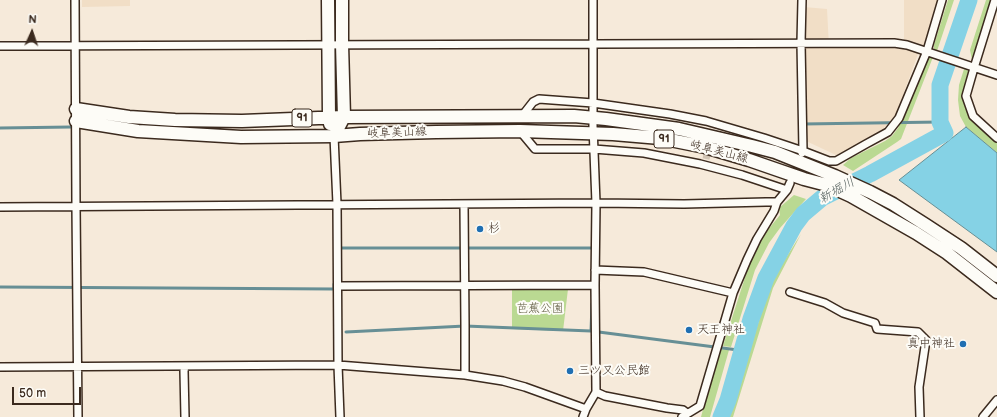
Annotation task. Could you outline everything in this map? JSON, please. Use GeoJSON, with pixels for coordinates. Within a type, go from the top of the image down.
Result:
{"type":"FeatureCollection","features":[{"type":"Feature","properties":{"kind":"main road","name":"91"},"geometry":{"type":"LineString","coordinates":[[328,0],[328,117],[334,136]]}},
{"type":"Feature","properties":{"kind":"main road"},"geometry":{"type":"LineString","coordinates":[[334,136],[344,117],[342,0]]}},
{"type":"Feature","properties":{"kind":"main road","name":"岐阜美山線"},"geometry":{"type":"LineString","coordinates":[[76,115],[175,120],[242,121],[328,117],[574,116],[679,129],[775,152],[842,179],[892,204],[926,225],[961,248],[997,276]]}},
{"type":"Feature","properties":{"kind":"main road","name":"岐阜美山線"},"geometry":{"type":"LineString","coordinates":[[76,115],[138,131],[241,137],[520,131],[613,134],[660,138],[705,147],[827,185],[851,196],[898,222],[947,253],[997,292]]}},
{"type":"Feature","properties":{"kind":"street"},"geometry":{"type":"LineString","coordinates":[[76,0],[75,45],[78,417]]}},
{"type":"Feature","properties":{"kind":"street"},"geometry":{"type":"LineString","coordinates":[[583,417],[596,392],[596,203],[593,134],[593,0]]}},
{"type":"Feature","properties":{"kind":"street"},"geometry":{"type":"LineString","coordinates":[[802,0],[802,152]]}},
{"type":"Feature","properties":{"kind":"street"},"geometry":{"type":"LineString","coordinates":[[522,116],[533,102],[539,99],[593,103],[670,114],[764,138],[829,162],[836,161],[888,132],[899,118],[929,52],[942,0]]}},
{"type":"Feature","properties":{"kind":"street"},"geometry":{"type":"LineString","coordinates":[[995,0],[971,67],[966,96],[972,116],[997,138]]}},
{"type":"Feature","properties":{"kind":"street"},"geometry":{"type":"LineString","coordinates":[[0,46],[894,43],[907,45],[997,75]]}},
{"type":"Feature","properties":{"kind":"street"},"geometry":{"type":"LineString","coordinates":[[520,131],[535,149],[594,149],[644,153],[705,162],[787,190]]}},
{"type":"Feature","properties":{"kind":"street"},"geometry":{"type":"LineString","coordinates":[[334,136],[337,204],[338,365],[340,417]]}},
{"type":"Feature","properties":{"kind":"street"},"geometry":{"type":"LineString","coordinates":[[596,392],[605,396],[683,410],[684,415],[700,406],[733,293],[757,239],[774,211],[777,202],[787,190],[790,182]]}},
{"type":"Feature","properties":{"kind":"street"},"geometry":{"type":"LineString","coordinates":[[0,207],[337,204],[684,204],[777,202]]}},
{"type":"Feature","properties":{"kind":"street"},"geometry":{"type":"LineString","coordinates":[[464,205],[465,375]]}},
{"type":"Feature","properties":{"kind":"street"},"geometry":{"type":"LineString","coordinates":[[595,270],[644,272],[733,293]]}},
{"type":"Feature","properties":{"kind":"street"},"geometry":{"type":"LineString","coordinates":[[338,286],[595,285]]}},
{"type":"Feature","properties":{"kind":"street"},"geometry":{"type":"LineString","coordinates":[[790,292],[825,303],[843,313],[875,323],[877,329],[918,332],[926,340],[919,387],[920,417]]}},
{"type":"Feature","properties":{"kind":"street"},"geometry":{"type":"LineString","coordinates":[[0,368],[338,365],[465,375],[503,381],[525,387],[586,409]]}},
{"type":"Feature","properties":{"kind":"street"},"geometry":{"type":"LineString","coordinates":[[185,417],[184,371],[186,366]]}},
{"type":"Feature","properties":{"kind":"street"},"geometry":{"type":"LineString","coordinates":[[983,417],[997,400]]}},
{"type":"Feature","properties":{"kind":"shaded area"},"geometry":{"type":"Polygon","coordinates":[[[82,0],[130,0],[130,6],[82,7],[82,0]]]}},
{"type":"Feature","properties":{"kind":"shaded area"},"geometry":{"type":"Polygon","coordinates":[[[904,0],[939,0],[926,42],[918,54],[895,117],[883,129],[838,156],[806,141],[804,7],[827,9],[829,47],[896,46],[904,49],[904,0]]]}},
{"type":"Feature","properties":{"kind":"green space"},"geometry":{"type":"Polygon","coordinates":[[[948,0],[954,0],[937,51],[934,50],[934,45],[948,0]]]}},
{"type":"Feature","properties":{"kind":"green space"},"geometry":{"type":"Polygon","coordinates":[[[986,0],[992,0],[972,60],[970,50],[986,0]]]}},
{"type":"Feature","properties":{"kind":"green space"},"geometry":{"type":"Polygon","coordinates":[[[929,57],[933,57],[901,139],[853,171],[843,165],[851,158],[892,136],[898,128],[929,57]]]}},
{"type":"Feature","properties":{"kind":"green space"},"geometry":{"type":"Polygon","coordinates":[[[964,69],[969,71],[964,96],[965,106],[969,117],[974,123],[997,141],[997,153],[966,127],[960,116],[958,100],[959,85],[964,69]]]}},
{"type":"Feature","properties":{"kind":"green space"},"geometry":{"type":"Polygon","coordinates":[[[794,195],[806,199],[780,228],[769,243],[755,270],[731,347],[723,346],[749,265],[762,237],[780,215],[779,208],[794,195]]]}},
{"type":"Feature","properties":{"kind":"green space"},"geometry":{"type":"Polygon","coordinates":[[[801,234],[773,288],[733,417],[728,417],[772,280],[801,234]]]}},
{"type":"Feature","properties":{"kind":"green space","name":"芭蕉公園"},"geometry":{"type":"Polygon","coordinates":[[[512,286],[568,289],[563,331],[512,329],[512,286]]]}},
{"type":"Feature","properties":{"kind":"green space"},"geometry":{"type":"Polygon","coordinates":[[[719,349],[729,350],[710,417],[701,417],[719,349]]]}},
{"type":"Feature","properties":{"kind":"water"},"geometry":{"type":"Polygon","coordinates":[[[966,127],[997,153],[997,252],[899,180],[966,127]]]}},
{"type":"Feature","properties":{"kind":"waterway","name":"新堀川"},"geometry":{"type":"LineString","coordinates":[[721,417],[728,400],[751,319],[766,278],[794,226],[803,214],[822,198],[870,174],[945,133],[940,122],[940,85],[969,0]]}},
{"type":"Feature","properties":{"kind":"waterway"},"geometry":{"type":"LineString","coordinates":[[803,124],[940,122]]}},
{"type":"Feature","properties":{"kind":"waterway"},"geometry":{"type":"LineString","coordinates":[[0,128],[71,127]]}},
{"type":"Feature","properties":{"kind":"waterway"},"geometry":{"type":"LineString","coordinates":[[339,249],[593,248]]}},
{"type":"Feature","properties":{"kind":"waterway"},"geometry":{"type":"LineString","coordinates":[[0,287],[334,289],[334,284]]}},
{"type":"Feature","properties":{"kind":"waterway"},"geometry":{"type":"LineString","coordinates":[[592,304],[591,331],[738,350]]}},
{"type":"Feature","properties":{"kind":"waterway"},"geometry":{"type":"LineString","coordinates":[[346,332],[465,326],[591,331]]}},
{"type":"Feature","properties":{"kind":"tunnel"},"geometry":{"type":"LineString","coordinates":[[706,159],[713,128]]}},
{"type":"Feature","properties":{"kind":"place","name":"杉"},"geometry":{"type":"Point","coordinates":[480,229]}},
{"type":"Feature","properties":{"kind":"place","name":"天王神社"},"geometry":{"type":"Point","coordinates":[689,330]}},
{"type":"Feature","properties":{"kind":"place","name":"真中神社"},"geometry":{"type":"Point","coordinates":[963,344]}},
{"type":"Feature","properties":{"kind":"place","name":"三ツ又公民館"},"geometry":{"type":"Point","coordinates":[570,371]}}]}
